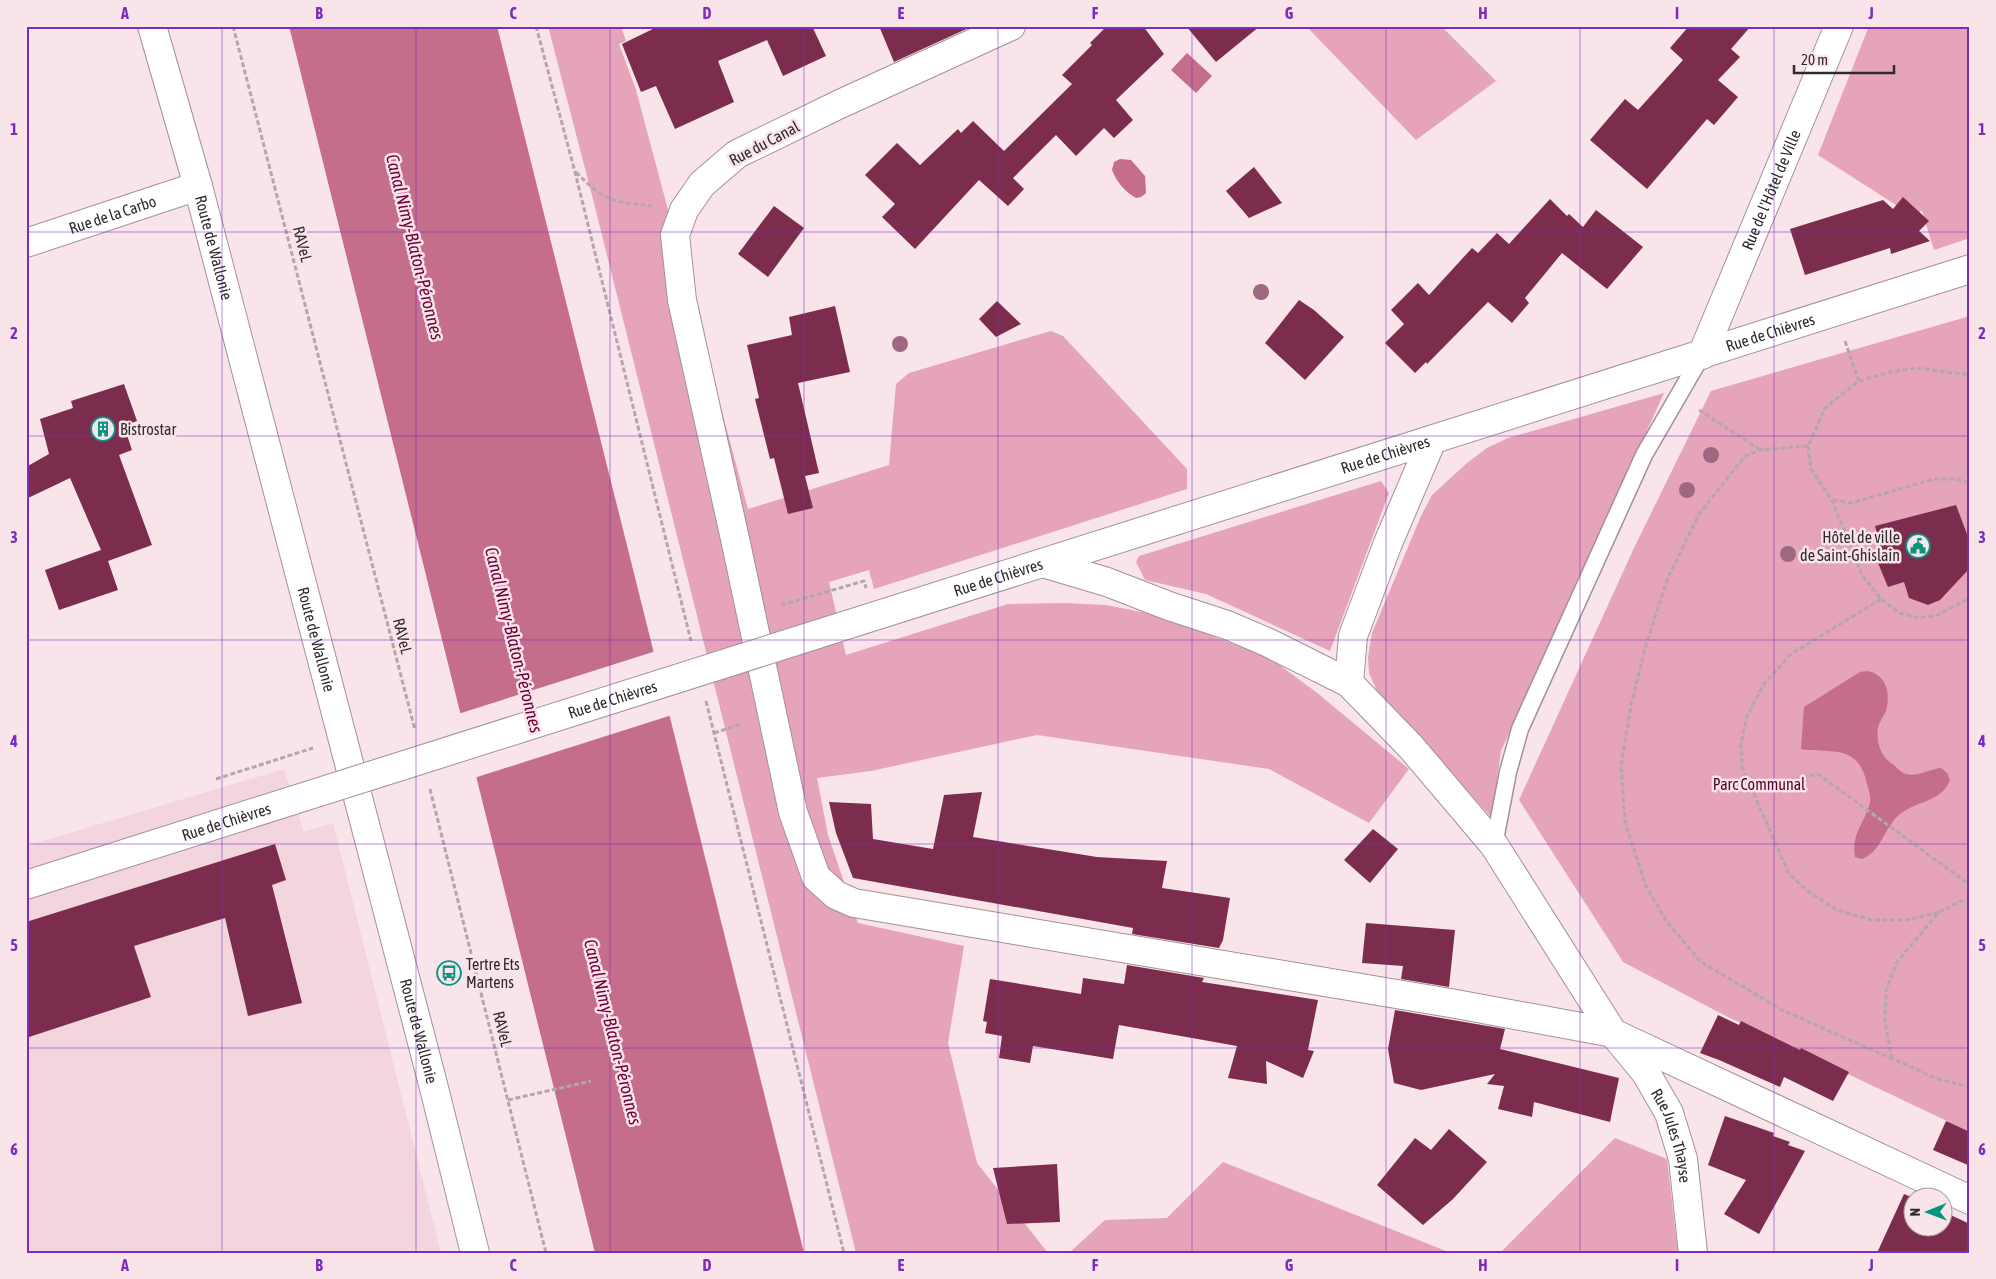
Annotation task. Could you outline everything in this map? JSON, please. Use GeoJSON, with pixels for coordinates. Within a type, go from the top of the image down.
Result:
{"type":"FeatureCollection","features":[{"type":"Feature","properties":{"kind":"street","name":"Route de Wallonie"},"geometry":{"type":"LineString","coordinates":[[152,26],[198,186],[434,1088],[475,1253]]}},
{"type":"Feature","properties":{"kind":"street","name":"Rue du Canal"},"geometry":{"type":"LineString","coordinates":[[1011,26],[840,104],[737,154],[702,184],[684,210],[675,235],[682,300],[793,812],[816,877],[836,895],[854,903],[1456,1004],[1613,1033],[1970,1200]]}},
{"type":"Feature","properties":{"kind":"street","name":"Rue de l'Hôtel de Ville"},"geometry":{"type":"LineString","coordinates":[[1702,355],[1839,26]]}},
{"type":"Feature","properties":{"kind":"street","name":"Rue de la Carbo"},"geometry":{"type":"LineString","coordinates":[[26,243],[198,186]]}},
{"type":"Feature","properties":{"kind":"street","name":"Rue de Chièvres"},"geometry":{"type":"LineString","coordinates":[[26,884],[1970,270]]}},
{"type":"Feature","properties":{"kind":"street"},"geometry":{"type":"LineString","coordinates":[[1349,683],[1353,636],[1388,543],[1432,440]]}},
{"type":"Feature","properties":{"kind":"street","name":"Rue Jules Thayse"},"geometry":{"type":"LineString","coordinates":[[1043,563],[1107,582],[1169,606],[1227,625],[1269,643],[1349,683],[1411,747],[1494,844],[1613,1033],[1646,1072],[1670,1113],[1683,1158],[1694,1253]]}},
{"type":"Feature","properties":{"kind":"lane"},"geometry":{"type":"LineString","coordinates":[[1494,844],[1508,772],[1520,729],[1644,455],[1702,355]]}},
{"type":"Feature","properties":{"kind":"path","name":"RAVeL"},"geometry":{"type":"LineString","coordinates":[[233,26],[416,736]]}},
{"type":"Feature","properties":{"kind":"path"},"geometry":{"type":"LineString","coordinates":[[536,26],[576,172],[693,648]]}},
{"type":"Feature","properties":{"kind":"path"},"geometry":{"type":"LineString","coordinates":[[576,172],[595,191],[618,202],[660,206]]}},
{"type":"Feature","properties":{"kind":"path"},"geometry":{"type":"LineString","coordinates":[[1835,312],[1860,381]]}},
{"type":"Feature","properties":{"kind":"path"},"geometry":{"type":"LineString","coordinates":[[1970,375],[1917,368],[1890,372],[1860,381],[1825,408],[1808,446],[1811,469],[1832,500],[1862,575],[1881,599],[1899,612],[1918,618],[1938,615],[1970,598]]}},
{"type":"Feature","properties":{"kind":"path"},"geometry":{"type":"LineString","coordinates":[[1678,397],[1760,450]]}},
{"type":"Feature","properties":{"kind":"path"},"geometry":{"type":"LineString","coordinates":[[1808,446],[1760,450],[1745,456],[1699,514],[1668,580],[1646,646],[1630,705],[1621,765],[1625,822],[1646,886],[1667,922],[1701,962],[1784,1011],[1938,1078],[1970,1087]]}},
{"type":"Feature","properties":{"kind":"path"},"geometry":{"type":"LineString","coordinates":[[1832,500],[1851,503],[1934,479],[1954,479],[1970,483]]}},
{"type":"Feature","properties":{"kind":"path"},"geometry":{"type":"LineString","coordinates":[[794,602],[849,585]]}},
{"type":"Feature","properties":{"kind":"path"},"geometry":{"type":"LineString","coordinates":[[1881,599],[1790,654],[1764,684],[1747,716],[1741,744],[1742,767],[1789,874],[1809,892],[1837,910],[1872,920],[1907,920],[1939,912],[1970,897]]}},
{"type":"Feature","properties":{"kind":"path"},"geometry":{"type":"LineString","coordinates":[[704,695],[844,1253]]}},
{"type":"Feature","properties":{"kind":"path"},"geometry":{"type":"LineString","coordinates":[[216,779],[342,739]]}},
{"type":"Feature","properties":{"kind":"path"},"geometry":{"type":"LineString","coordinates":[[1751,788],[1818,774],[1970,885]]}},
{"type":"Feature","properties":{"kind":"path","name":"RAVeL"},"geometry":{"type":"LineString","coordinates":[[428,784],[546,1253]]}},
{"type":"Feature","properties":{"kind":"path"},"geometry":{"type":"LineString","coordinates":[[1892,1059],[1885,1021],[1886,990],[1897,962],[1939,912]]}},
{"type":"Feature","properties":{"kind":"path"},"geometry":{"type":"LineString","coordinates":[[508,1100],[591,1081]]}},
{"type":"Feature","properties":{"kind":"shaded area"},"geometry":{"type":"Polygon","coordinates":[[[284,769],[304,832],[333,823],[441,1253],[26,1253],[26,846],[284,769]]]}},
{"type":"Feature","properties":{"kind":"green space"},"geometry":{"type":"Polygon","coordinates":[[[548,26],[621,26],[626,41],[619,44],[636,90],[748,509],[889,465],[896,384],[909,373],[1051,331],[1063,336],[1187,469],[1187,489],[874,589],[869,570],[829,582],[846,655],[1008,604],[1065,603],[1106,605],[1147,613],[1270,658],[1316,692],[1409,769],[1369,823],[1269,769],[1037,735],[871,771],[817,778],[828,835],[858,923],[964,946],[948,1043],[977,1163],[1048,1253],[856,1253],[596,211],[548,26]]]}},
{"type":"Feature","properties":{"kind":"green space"},"geometry":{"type":"Polygon","coordinates":[[[1306,26],[1441,26],[1496,81],[1416,140],[1306,26]]]}},
{"type":"Feature","properties":{"kind":"green space"},"geometry":{"type":"Polygon","coordinates":[[[1869,26],[1970,26],[1970,238],[1934,250],[1922,211],[1900,218],[1896,205],[1818,155],[1869,26]]]}},
{"type":"Feature","properties":{"kind":"green space","name":"Parc Communal"},"geometry":{"type":"Polygon","coordinates":[[[1970,316],[1970,1145],[1945,1133],[1949,1122],[1724,1015],[1623,962],[1519,800],[1634,548],[1711,391],[1970,316]]]}},
{"type":"Feature","properties":{"kind":"green space"},"geometry":{"type":"Polygon","coordinates":[[[1664,393],[1501,751],[1492,818],[1378,693],[1369,673],[1368,657],[1372,633],[1421,516],[1432,495],[1467,463],[1487,448],[1508,438],[1664,393]]]}},
{"type":"Feature","properties":{"kind":"green space"},"geometry":{"type":"Polygon","coordinates":[[[1381,481],[1389,493],[1330,651],[1206,594],[1145,580],[1136,562],[1139,556],[1381,481]]]}},
{"type":"Feature","properties":{"kind":"green space"},"geometry":{"type":"Polygon","coordinates":[[[1615,1138],[1667,1159],[1678,1253],[1500,1253],[1615,1138]]]}},
{"type":"Feature","properties":{"kind":"green space"},"geometry":{"type":"Polygon","coordinates":[[[1223,1162],[1451,1253],[1069,1253],[1105,1220],[1167,1218],[1223,1162]]]}},
{"type":"Feature","properties":{"kind":"water","name":"Canal Nimy-Blaton-Péronnes"},"geometry":{"type":"Polygon","coordinates":[[[289,26],[497,26],[804,1253],[595,1253],[289,26]]]}},
{"type":"Feature","properties":{"kind":"water"},"geometry":{"type":"Polygon","coordinates":[[[1187,53],[1212,76],[1196,93],[1171,70],[1187,53]]]}},
{"type":"Feature","properties":{"kind":"water"},"geometry":{"type":"Polygon","coordinates":[[[1120,159],[1131,160],[1145,176],[1146,193],[1141,197],[1136,198],[1132,196],[1121,186],[1116,178],[1112,170],[1114,162],[1120,159]]]}},
{"type":"Feature","properties":{"kind":"water"},"geometry":{"type":"Polygon","coordinates":[[[1867,671],[1882,679],[1887,689],[1887,707],[1879,725],[1878,734],[1880,749],[1886,758],[1901,772],[1906,774],[1910,775],[1941,768],[1947,773],[1950,780],[1941,793],[1900,814],[1890,825],[1879,845],[1862,859],[1855,857],[1854,849],[1858,830],[1870,804],[1869,792],[1863,771],[1850,756],[1842,753],[1801,749],[1804,707],[1860,672],[1867,671]]]}},
{"type":"Feature","properties":{"kind":"pier"},"geometry":{"type":"Polygon","coordinates":[[[656,651],[672,715],[474,778],[458,714],[656,651]]]}},
{"type":"Feature","properties":{"kind":"building"},"geometry":{"type":"Polygon","coordinates":[[[659,26],[812,26],[826,56],[783,76],[767,40],[718,61],[734,102],[675,129],[656,86],[641,92],[622,44],[659,26]]]}},
{"type":"Feature","properties":{"kind":"building"},"geometry":{"type":"Polygon","coordinates":[[[879,26],[973,26],[894,62],[879,26]]]}},
{"type":"Feature","properties":{"kind":"building"},"geometry":{"type":"Polygon","coordinates":[[[1107,26],[1143,26],[1164,54],[1116,100],[1133,120],[1114,138],[1104,128],[1076,156],[1056,135],[1013,178],[1024,189],[1008,206],[979,180],[915,249],[882,217],[895,204],[865,175],[897,143],[920,165],[958,129],[961,133],[973,121],[1004,151],[1072,84],[1062,75],[1092,45],[1090,43],[1107,26]]]}},
{"type":"Feature","properties":{"kind":"building"},"geometry":{"type":"Polygon","coordinates":[[[1186,26],[1260,26],[1216,62],[1186,26]]]}},
{"type":"Feature","properties":{"kind":"building"},"geometry":{"type":"Polygon","coordinates":[[[1689,26],[1751,26],[1731,49],[1740,57],[1718,80],[1738,97],[1714,125],[1707,119],[1647,189],[1590,140],[1625,99],[1638,110],[1683,60],[1670,48],[1689,26]]]}},
{"type":"Feature","properties":{"kind":"building"},"geometry":{"type":"Polygon","coordinates":[[[1254,167],[1282,203],[1249,218],[1226,191],[1254,167]]]}},
{"type":"Feature","properties":{"kind":"building"},"geometry":{"type":"Polygon","coordinates":[[[1903,197],[1929,221],[1919,231],[1930,241],[1891,254],[1890,248],[1805,275],[1790,229],[1883,200],[1893,209],[1903,197]]]}},
{"type":"Feature","properties":{"kind":"building"},"geometry":{"type":"Polygon","coordinates":[[[1550,199],[1567,216],[1569,214],[1583,227],[1596,210],[1643,247],[1607,289],[1562,253],[1525,298],[1529,303],[1512,323],[1488,302],[1427,364],[1426,362],[1415,373],[1385,343],[1404,324],[1391,310],[1418,283],[1429,295],[1472,248],[1478,253],[1497,233],[1509,244],[1550,199]]]}},
{"type":"Feature","properties":{"kind":"building"},"geometry":{"type":"Polygon","coordinates":[[[774,206],[804,228],[768,277],[738,254],[774,206]]]}},
{"type":"Feature","properties":{"kind":"building"},"geometry":{"type":"Polygon","coordinates":[[[1299,300],[1314,310],[1344,337],[1305,380],[1265,343],[1299,300]]]}},
{"type":"Feature","properties":{"kind":"building"},"geometry":{"type":"Polygon","coordinates":[[[997,301],[1021,324],[996,337],[979,319],[997,301]]]}},
{"type":"Feature","properties":{"kind":"building"},"geometry":{"type":"Polygon","coordinates":[[[835,306],[850,372],[798,383],[819,473],[805,476],[813,508],[788,514],[774,458],[770,459],[755,399],[759,398],[747,345],[792,335],[789,317],[835,306]]]}},
{"type":"Feature","properties":{"kind":"building"},"geometry":{"type":"Polygon","coordinates":[[[124,384],[137,421],[124,426],[132,450],[119,455],[152,545],[108,561],[118,590],[59,610],[45,570],[101,550],[70,478],[26,499],[26,467],[49,454],[40,419],[73,408],[71,401],[124,384]]]}},
{"type":"Feature","properties":{"kind":"building","name":"Hôtel de ville de Saint-Ghislain"},"geometry":{"type":"Polygon","coordinates":[[[1956,505],[1970,542],[1970,568],[1940,600],[1928,605],[1909,598],[1904,582],[1888,587],[1873,551],[1881,548],[1875,526],[1956,505]]]}},
{"type":"Feature","properties":{"kind":"building"},"geometry":{"type":"Polygon","coordinates":[[[982,792],[973,837],[1097,857],[1167,861],[1162,888],[1230,898],[1223,940],[1219,948],[1132,934],[1133,928],[853,878],[836,833],[829,802],[871,804],[873,839],[933,849],[944,795],[982,792]]]}},
{"type":"Feature","properties":{"kind":"building"},"geometry":{"type":"Polygon","coordinates":[[[1373,829],[1398,849],[1370,883],[1344,860],[1373,829]]]}},
{"type":"Feature","properties":{"kind":"building"},"geometry":{"type":"Polygon","coordinates":[[[275,844],[286,880],[272,885],[302,1003],[248,1016],[225,918],[134,946],[151,997],[26,1038],[26,922],[275,844]]]}},
{"type":"Feature","properties":{"kind":"building"},"geometry":{"type":"Polygon","coordinates":[[[1366,923],[1455,930],[1449,987],[1401,979],[1403,966],[1362,963],[1366,923]]]}},
{"type":"Feature","properties":{"kind":"building"},"geometry":{"type":"Polygon","coordinates":[[[1127,965],[1204,978],[1202,982],[1318,1000],[1308,1050],[1314,1051],[1303,1078],[1266,1061],[1267,1084],[1228,1078],[1237,1046],[1119,1025],[1113,1059],[1033,1046],[1030,1063],[999,1058],[1002,1036],[985,1033],[987,1022],[983,1021],[990,979],[1081,994],[1083,978],[1124,984],[1127,965]]]}},
{"type":"Feature","properties":{"kind":"building"},"geometry":{"type":"Polygon","coordinates":[[[1395,1010],[1505,1029],[1500,1049],[1619,1078],[1610,1122],[1534,1102],[1532,1117],[1498,1109],[1504,1086],[1487,1084],[1495,1074],[1421,1090],[1394,1083],[1388,1049],[1395,1010]]]}},
{"type":"Feature","properties":{"kind":"building"},"geometry":{"type":"Polygon","coordinates":[[[1718,1015],[1739,1025],[1741,1021],[1849,1072],[1833,1101],[1784,1077],[1780,1087],[1700,1053],[1718,1015]]]}},
{"type":"Feature","properties":{"kind":"building"},"geometry":{"type":"Polygon","coordinates":[[[1725,1116],[1774,1133],[1773,1136],[1790,1142],[1788,1145],[1805,1151],[1759,1234],[1724,1214],[1746,1180],[1708,1165],[1725,1116]]]}},
{"type":"Feature","properties":{"kind":"building"},"geometry":{"type":"Polygon","coordinates":[[[1946,1121],[1970,1132],[1970,1166],[1933,1150],[1946,1121]]]}},
{"type":"Feature","properties":{"kind":"building"},"geometry":{"type":"Polygon","coordinates":[[[1449,1129],[1487,1162],[1453,1199],[1423,1225],[1377,1185],[1415,1138],[1431,1150],[1449,1129]]]}},
{"type":"Feature","properties":{"kind":"building"},"geometry":{"type":"Polygon","coordinates":[[[1057,1164],[1060,1222],[1007,1224],[993,1168],[1057,1164]]]}},
{"type":"Feature","properties":{"kind":"building"},"geometry":{"type":"Polygon","coordinates":[[[1904,1194],[1904,1236],[1954,1236],[1954,1217],[1970,1224],[1970,1253],[1877,1253],[1904,1194]]]}},
{"type":"Feature","properties":{"kind":"place","name":"Bistrostar"},"geometry":{"type":"Point","coordinates":[103,429]}},
{"type":"Feature","properties":{"kind":"place","name":"Hôtel de ville de Saint-Ghislain"},"geometry":{"type":"Point","coordinates":[1918,546]}},
{"type":"Feature","properties":{"kind":"place","name":"Tertre Ets Martens"},"geometry":{"type":"Point","coordinates":[449,973]}}]}
